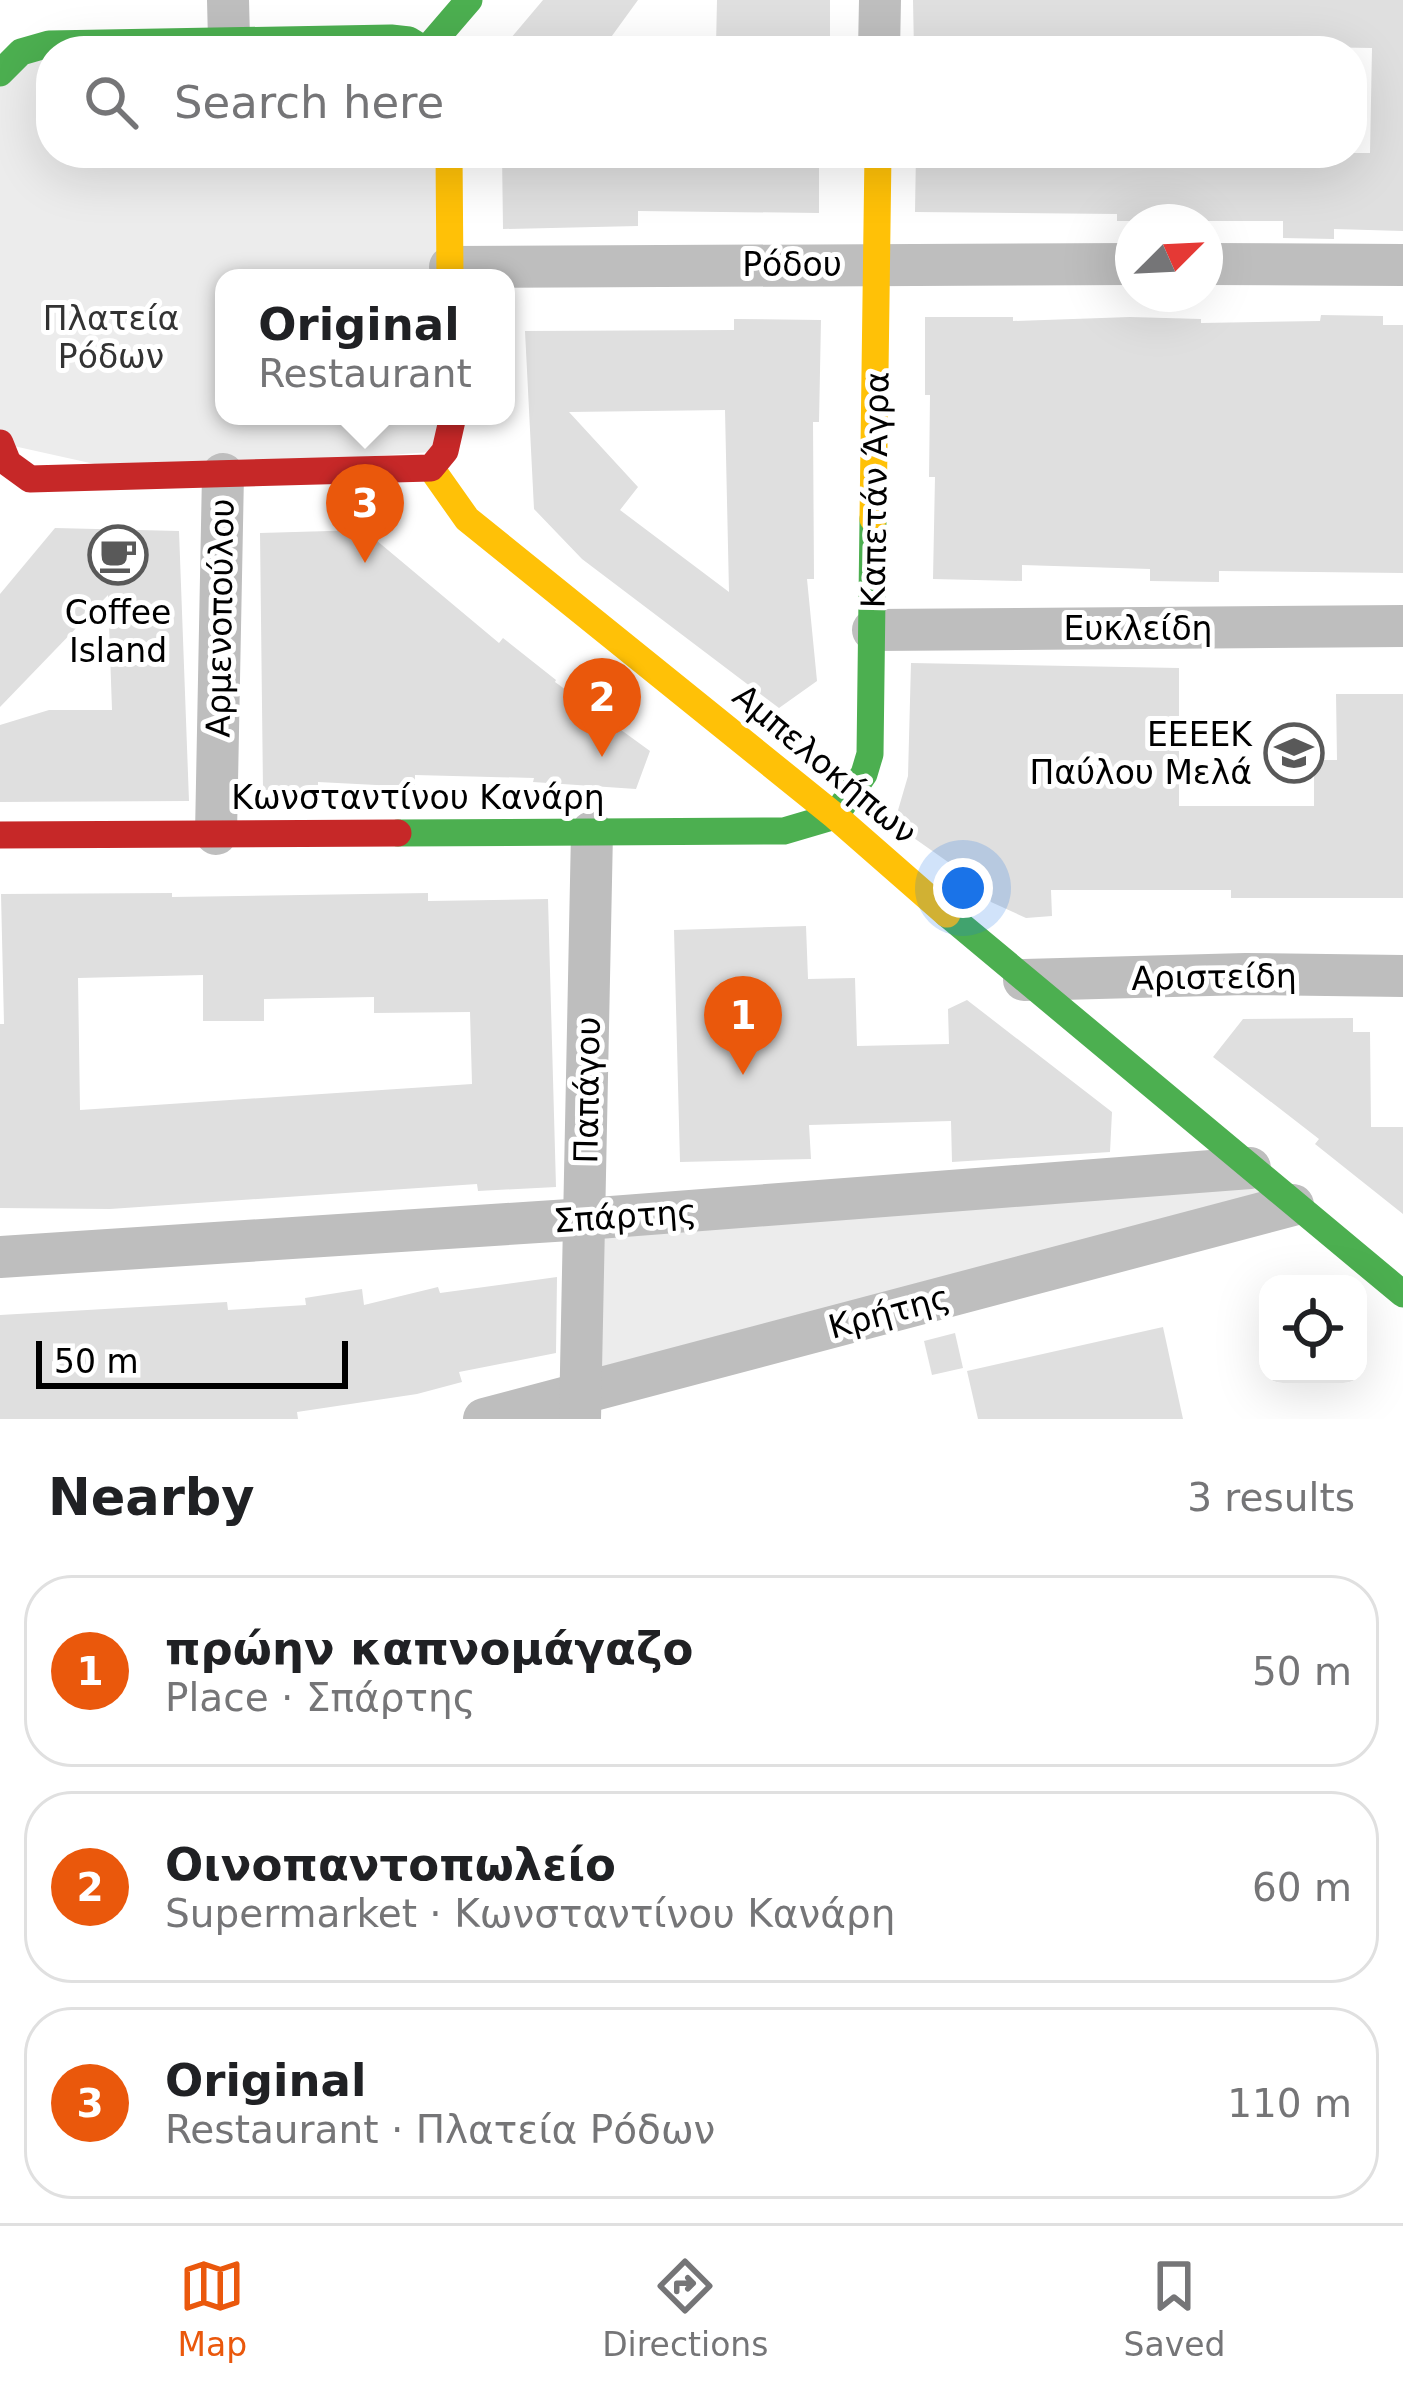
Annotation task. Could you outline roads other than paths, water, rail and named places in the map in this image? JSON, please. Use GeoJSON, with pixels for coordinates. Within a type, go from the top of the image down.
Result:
{"type":"FeatureCollection","features":[{"type":"Feature","properties":{"kind":"street"},"geometry":{"type":"LineString","coordinates":[[439,36],[469,0]]}},
{"type":"Feature","properties":{"kind":"street"},"geometry":{"type":"LineString","coordinates":[[879,36],[880,0]]}},
{"type":"Feature","properties":{"kind":"street"},"geometry":{"type":"LineString","coordinates":[[109,36],[228,20],[371,36]]}},
{"type":"Feature","properties":{"kind":"street"},"geometry":{"type":"LineString","coordinates":[[0,22],[21,52]]}},
{"type":"Feature","properties":{"kind":"street"},"geometry":{"type":"LineString","coordinates":[[0,73],[21,52],[36,48]]}},
{"type":"Feature","properties":{"kind":"street"},"geometry":{"type":"LineString","coordinates":[[448,168],[450,269]]}},
{"type":"Feature","properties":{"kind":"street","name":"Καπετάν Άγρα"},"geometry":{"type":"LineString","coordinates":[[835,816],[864,774],[870,754],[878,168]]}},
{"type":"Feature","properties":{"kind":"street","name":"Ρόδου"},"geometry":{"type":"LineString","coordinates":[[515,271],[1115,264]]}},
{"type":"Feature","properties":{"kind":"street"},"geometry":{"type":"LineString","coordinates":[[1223,264],[1403,265]]}},
{"type":"Feature","properties":{"kind":"street"},"geometry":{"type":"LineString","coordinates":[[0,443],[23,486],[431,468],[445,451],[451,425]]}},
{"type":"Feature","properties":{"kind":"street","name":"Αμπελοκήπων"},"geometry":{"type":"LineString","coordinates":[[431,468],[467,519],[835,816],[1024,980],[1403,1294]]}},
{"type":"Feature","properties":{"kind":"street","name":"Αρμενοπούλου"},"geometry":{"type":"LineString","coordinates":[[216,834],[223,474]]}},
{"type":"Feature","properties":{"kind":"street","name":"Ευκλείδη"},"geometry":{"type":"LineString","coordinates":[[873,630],[1403,626]]}},
{"type":"Feature","properties":{"kind":"street","name":"Κωνσταντίνου Κανάρη"},"geometry":{"type":"LineString","coordinates":[[0,835],[784,831],[835,816]]}},
{"type":"Feature","properties":{"kind":"street","name":"Παπάγου"},"geometry":{"type":"LineString","coordinates":[[581,1406],[592,832]]}},
{"type":"Feature","properties":{"kind":"street","name":"Αριστείδη"},"geometry":{"type":"LineString","coordinates":[[1024,980],[1246,974],[1403,976]]}},
{"type":"Feature","properties":{"kind":"street","name":"Σπάρτης"},"geometry":{"type":"LineString","coordinates":[[0,1257],[585,1219],[1250,1168]]}},
{"type":"Feature","properties":{"kind":"street","name":"Κρήτης"},"geometry":{"type":"LineString","coordinates":[[484,1419],[581,1406],[1294,1205]]}},
{"type":"Feature","properties":{"kind":"place","name":"Coffee Island"},"geometry":{"type":"Point","coordinates":[118,555]}},
{"type":"Feature","properties":{"kind":"place","name":"Original"},"geometry":{"type":"Point","coordinates":[365,563]}},
{"type":"Feature","properties":{"kind":"place","name":"ΕΕΕΕΚ Παύλου Μελά"},"geometry":{"type":"Point","coordinates":[1294,753]}},
{"type":"Feature","properties":{"kind":"place","name":"Οινοπαντοπωλείο"},"geometry":{"type":"Point","coordinates":[602,757]}},
{"type":"Feature","properties":{"kind":"place","name":"πρώην καπνομάγαζο"},"geometry":{"type":"Point","coordinates":[743,1075]}},
{"type":"Feature","properties":{"kind":"park label","name":"Πλατεία Ρόδων"},"geometry":{"type":"Point","coordinates":[111,337]}}]}
